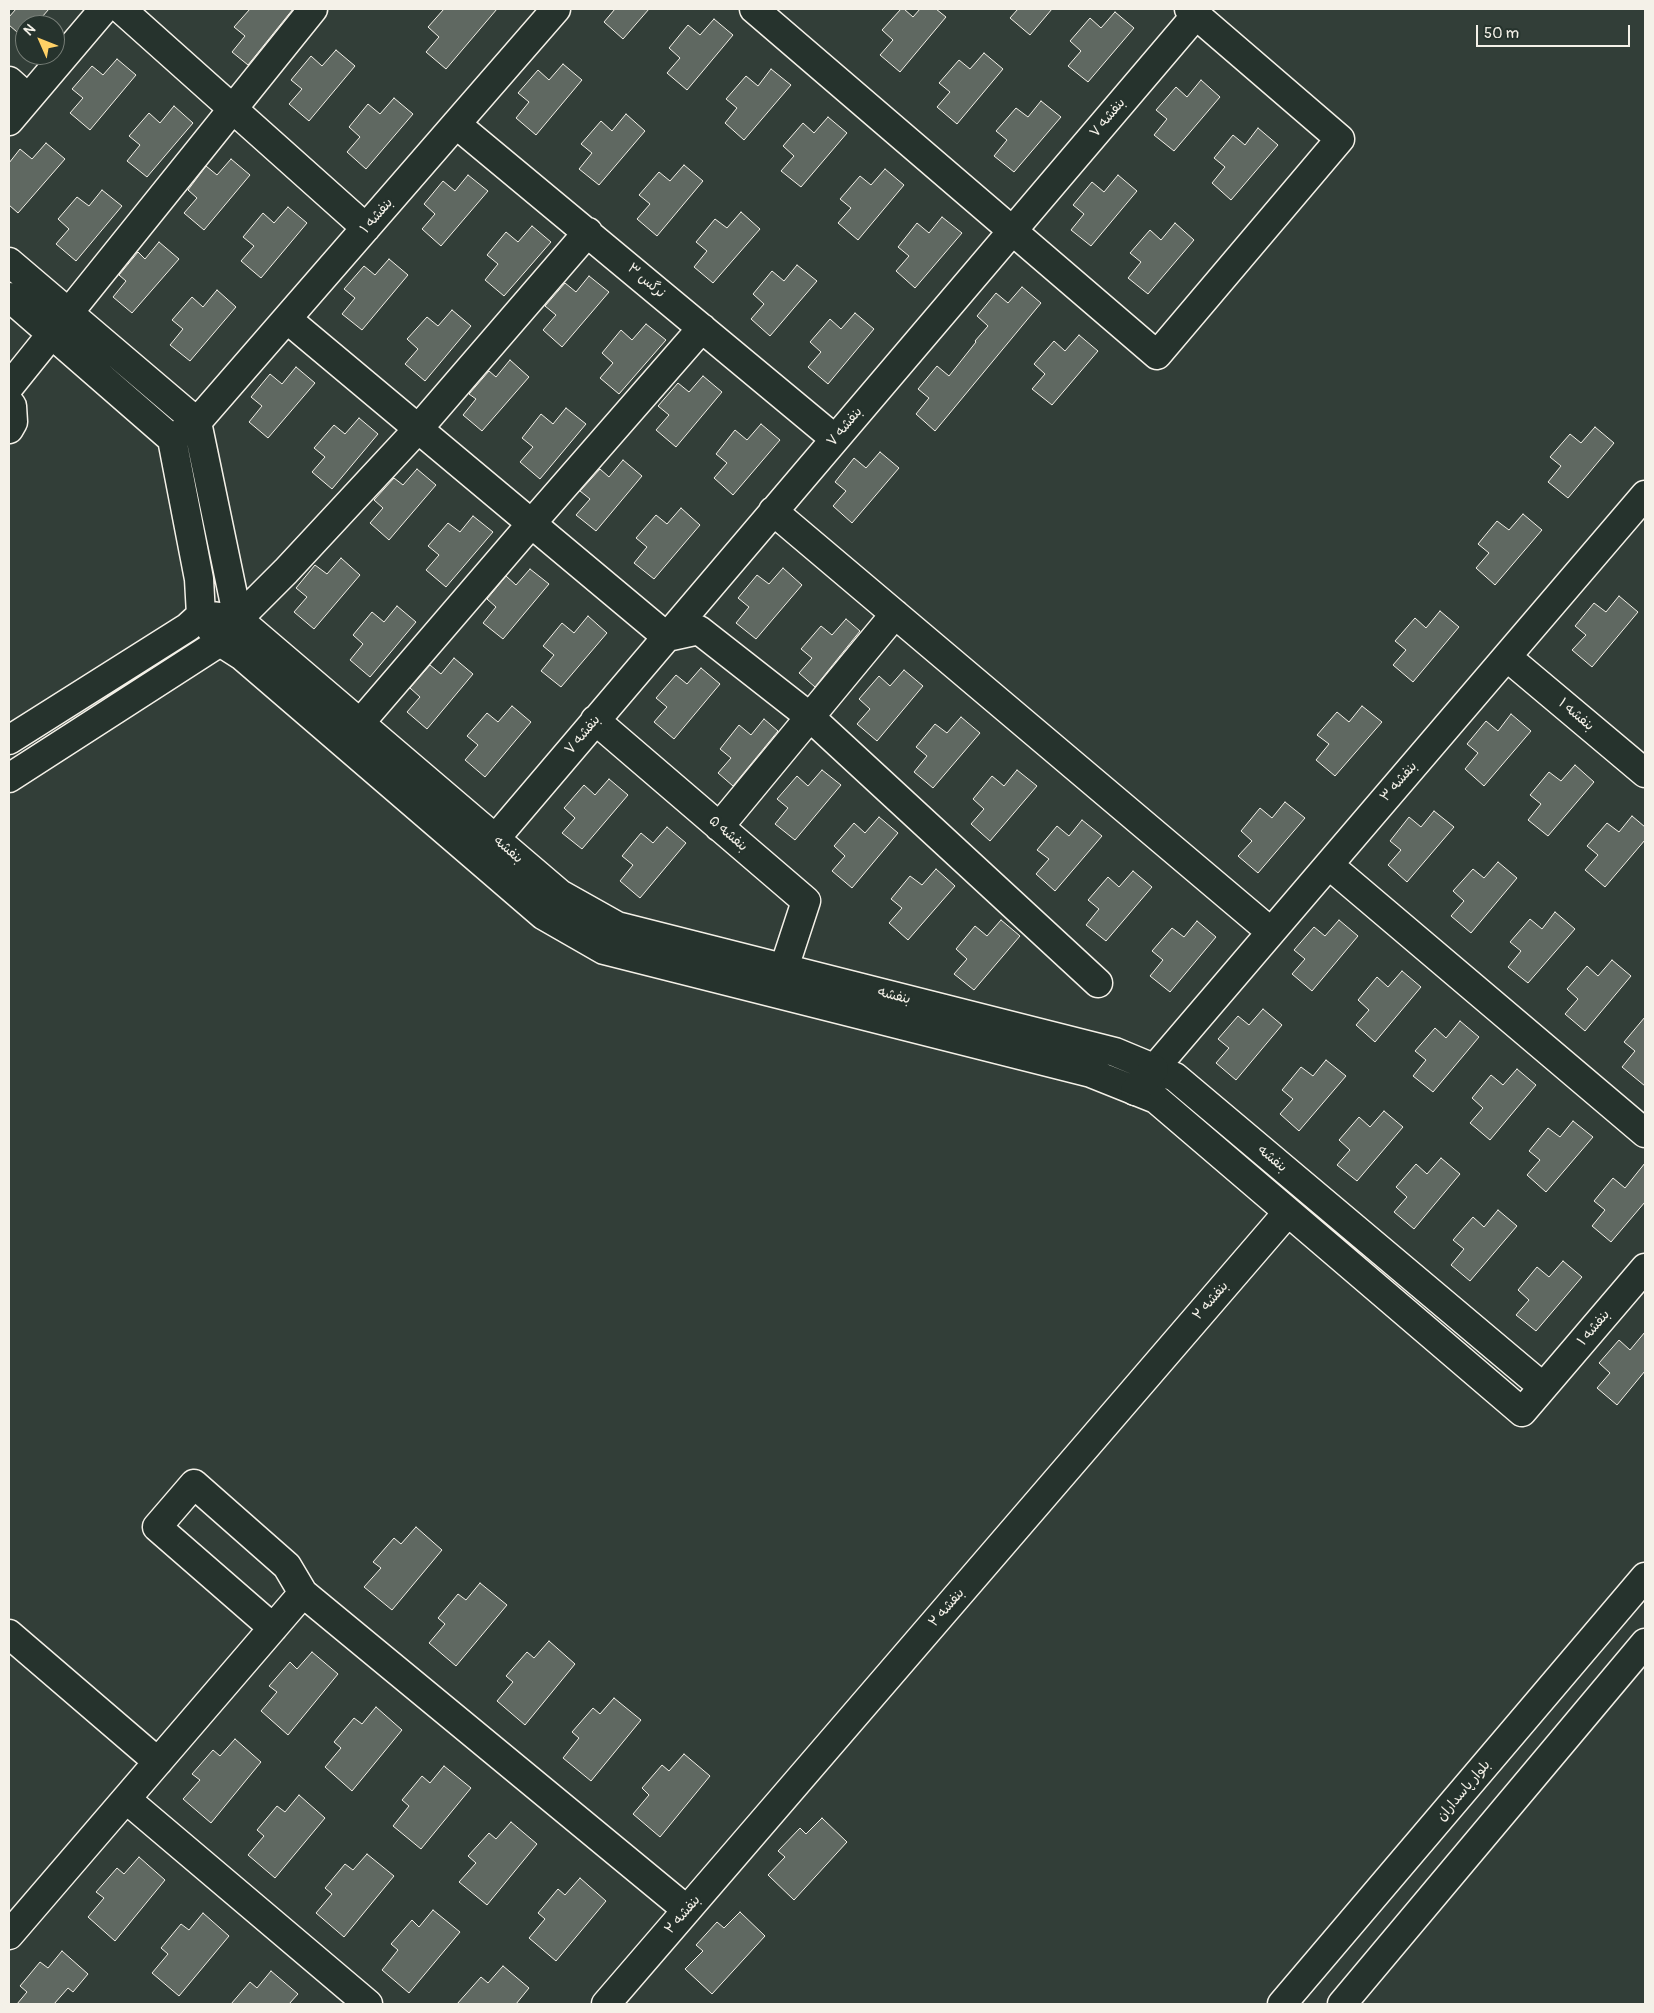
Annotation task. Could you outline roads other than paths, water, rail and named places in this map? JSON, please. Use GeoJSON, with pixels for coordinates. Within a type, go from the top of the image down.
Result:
{"type":"FeatureCollection","features":[{"type":"Feature","properties":{"kind":"main road"},"geometry":{"type":"LineString","coordinates":[[9,121],[18,90],[104,9]]}},
{"type":"Feature","properties":{"kind":"main road"},"geometry":{"type":"LineString","coordinates":[[120,9],[366,228]]}},
{"type":"Feature","properties":{"kind":"main road"},"geometry":{"type":"LineString","coordinates":[[9,387],[314,9]]}},
{"type":"Feature","properties":{"kind":"main road"},"geometry":{"type":"LineString","coordinates":[[754,9],[1157,355],[1340,139],[1192,12]]}},
{"type":"Feature","properties":{"kind":"main road","name":"بنفشه ۱"},"geometry":{"type":"LineString","coordinates":[[172,439],[197,422],[553,10]]}},
{"type":"Feature","properties":{"kind":"main road","name":"بنفشه ۷"},"geometry":{"type":"LineString","coordinates":[[495,839],[1012,230],[1192,12]]}},
{"type":"Feature","properties":{"kind":"main road","name":"نرگس ۳"},"geometry":{"type":"LineString","coordinates":[[456,124],[835,439]]}},
{"type":"Feature","properties":{"kind":"main road"},"geometry":{"type":"LineString","coordinates":[[9,746],[16,774],[220,642],[238,619],[286,571],[418,428],[588,232]]}},
{"type":"Feature","properties":{"kind":"main road"},"geometry":{"type":"LineString","coordinates":[[9,262],[197,422],[238,619]]}},
{"type":"Feature","properties":{"kind":"main road"},"geometry":{"type":"LineString","coordinates":[[9,298],[172,439],[199,579],[201,615],[220,642]]}},
{"type":"Feature","properties":{"kind":"main road"},"geometry":{"type":"LineString","coordinates":[[287,319],[666,637],[699,630],[810,717],[1098,983]]}},
{"type":"Feature","properties":{"kind":"main road"},"geometry":{"type":"LineString","coordinates":[[360,723],[702,328]]}},
{"type":"Feature","properties":{"kind":"main road"},"geometry":{"type":"LineString","coordinates":[[9,402],[12,406],[13,422],[9,429]]}},
{"type":"Feature","properties":{"kind":"main road","name":"بنفشه ۳"},"geometry":{"type":"LineString","coordinates":[[1135,1091],[1645,495]]}},
{"type":"Feature","properties":{"kind":"main road"},"geometry":{"type":"LineString","coordinates":[[773,512],[1271,932]]}},
{"type":"Feature","properties":{"kind":"main road"},"geometry":{"type":"LineString","coordinates":[[719,826],[895,614]]}},
{"type":"Feature","properties":{"kind":"main road"},"geometry":{"type":"LineString","coordinates":[[9,740],[188,627],[201,615],[238,619]]}},
{"type":"Feature","properties":{"kind":"main road","name":"بنفشه"},"geometry":{"type":"LineString","coordinates":[[238,619],[560,894],[617,926],[1115,1052],[1175,1077],[1543,1387]]}},
{"type":"Feature","properties":{"kind":"main road","name":"بنفشه"},"geometry":{"type":"LineString","coordinates":[[220,642],[242,656],[542,915],[604,950],[1091,1073],[1156,1099],[1522,1412]]}},
{"type":"Feature","properties":{"kind":"main road","name":"بنفشه ۱"},"geometry":{"type":"LineString","coordinates":[[1507,657],[1645,773]]}},
{"type":"Feature","properties":{"kind":"main road","name":"بنفشه ۵"},"geometry":{"type":"LineString","coordinates":[[595,720],[806,901],[784,968]]}},
{"type":"Feature","properties":{"kind":"main road"},"geometry":{"type":"LineString","coordinates":[[1328,865],[1645,1133]]}},
{"type":"Feature","properties":{"kind":"main road","name":"بنفشه ۲"},"geometry":{"type":"LineString","coordinates":[[606,2004],[1288,1212]]}},
{"type":"Feature","properties":{"kind":"main road","name":"بنفشه ۱"},"geometry":{"type":"LineString","coordinates":[[1522,1412],[1645,1268]]}},
{"type":"Feature","properties":{"kind":"main road"},"geometry":{"type":"LineString","coordinates":[[273,1628],[157,1526],[194,1484],[287,1566],[303,1593],[687,1910]]}},
{"type":"Feature","properties":{"kind":"main road","name":"بلوار پاسداران"},"geometry":{"type":"LineString","coordinates":[[1282,2004],[1642,1583]]}},
{"type":"Feature","properties":{"kind":"main road"},"geometry":{"type":"LineString","coordinates":[[9,1935],[303,1593]]}},
{"type":"Feature","properties":{"kind":"main road"},"geometry":{"type":"LineString","coordinates":[[9,1634],[158,1762]]}},
{"type":"Feature","properties":{"kind":"main road"},"geometry":{"type":"LineString","coordinates":[[1342,2004],[1645,1643]]}},
{"type":"Feature","properties":{"kind":"main road"},"geometry":{"type":"LineString","coordinates":[[126,1799],[368,2004]]}}]}
